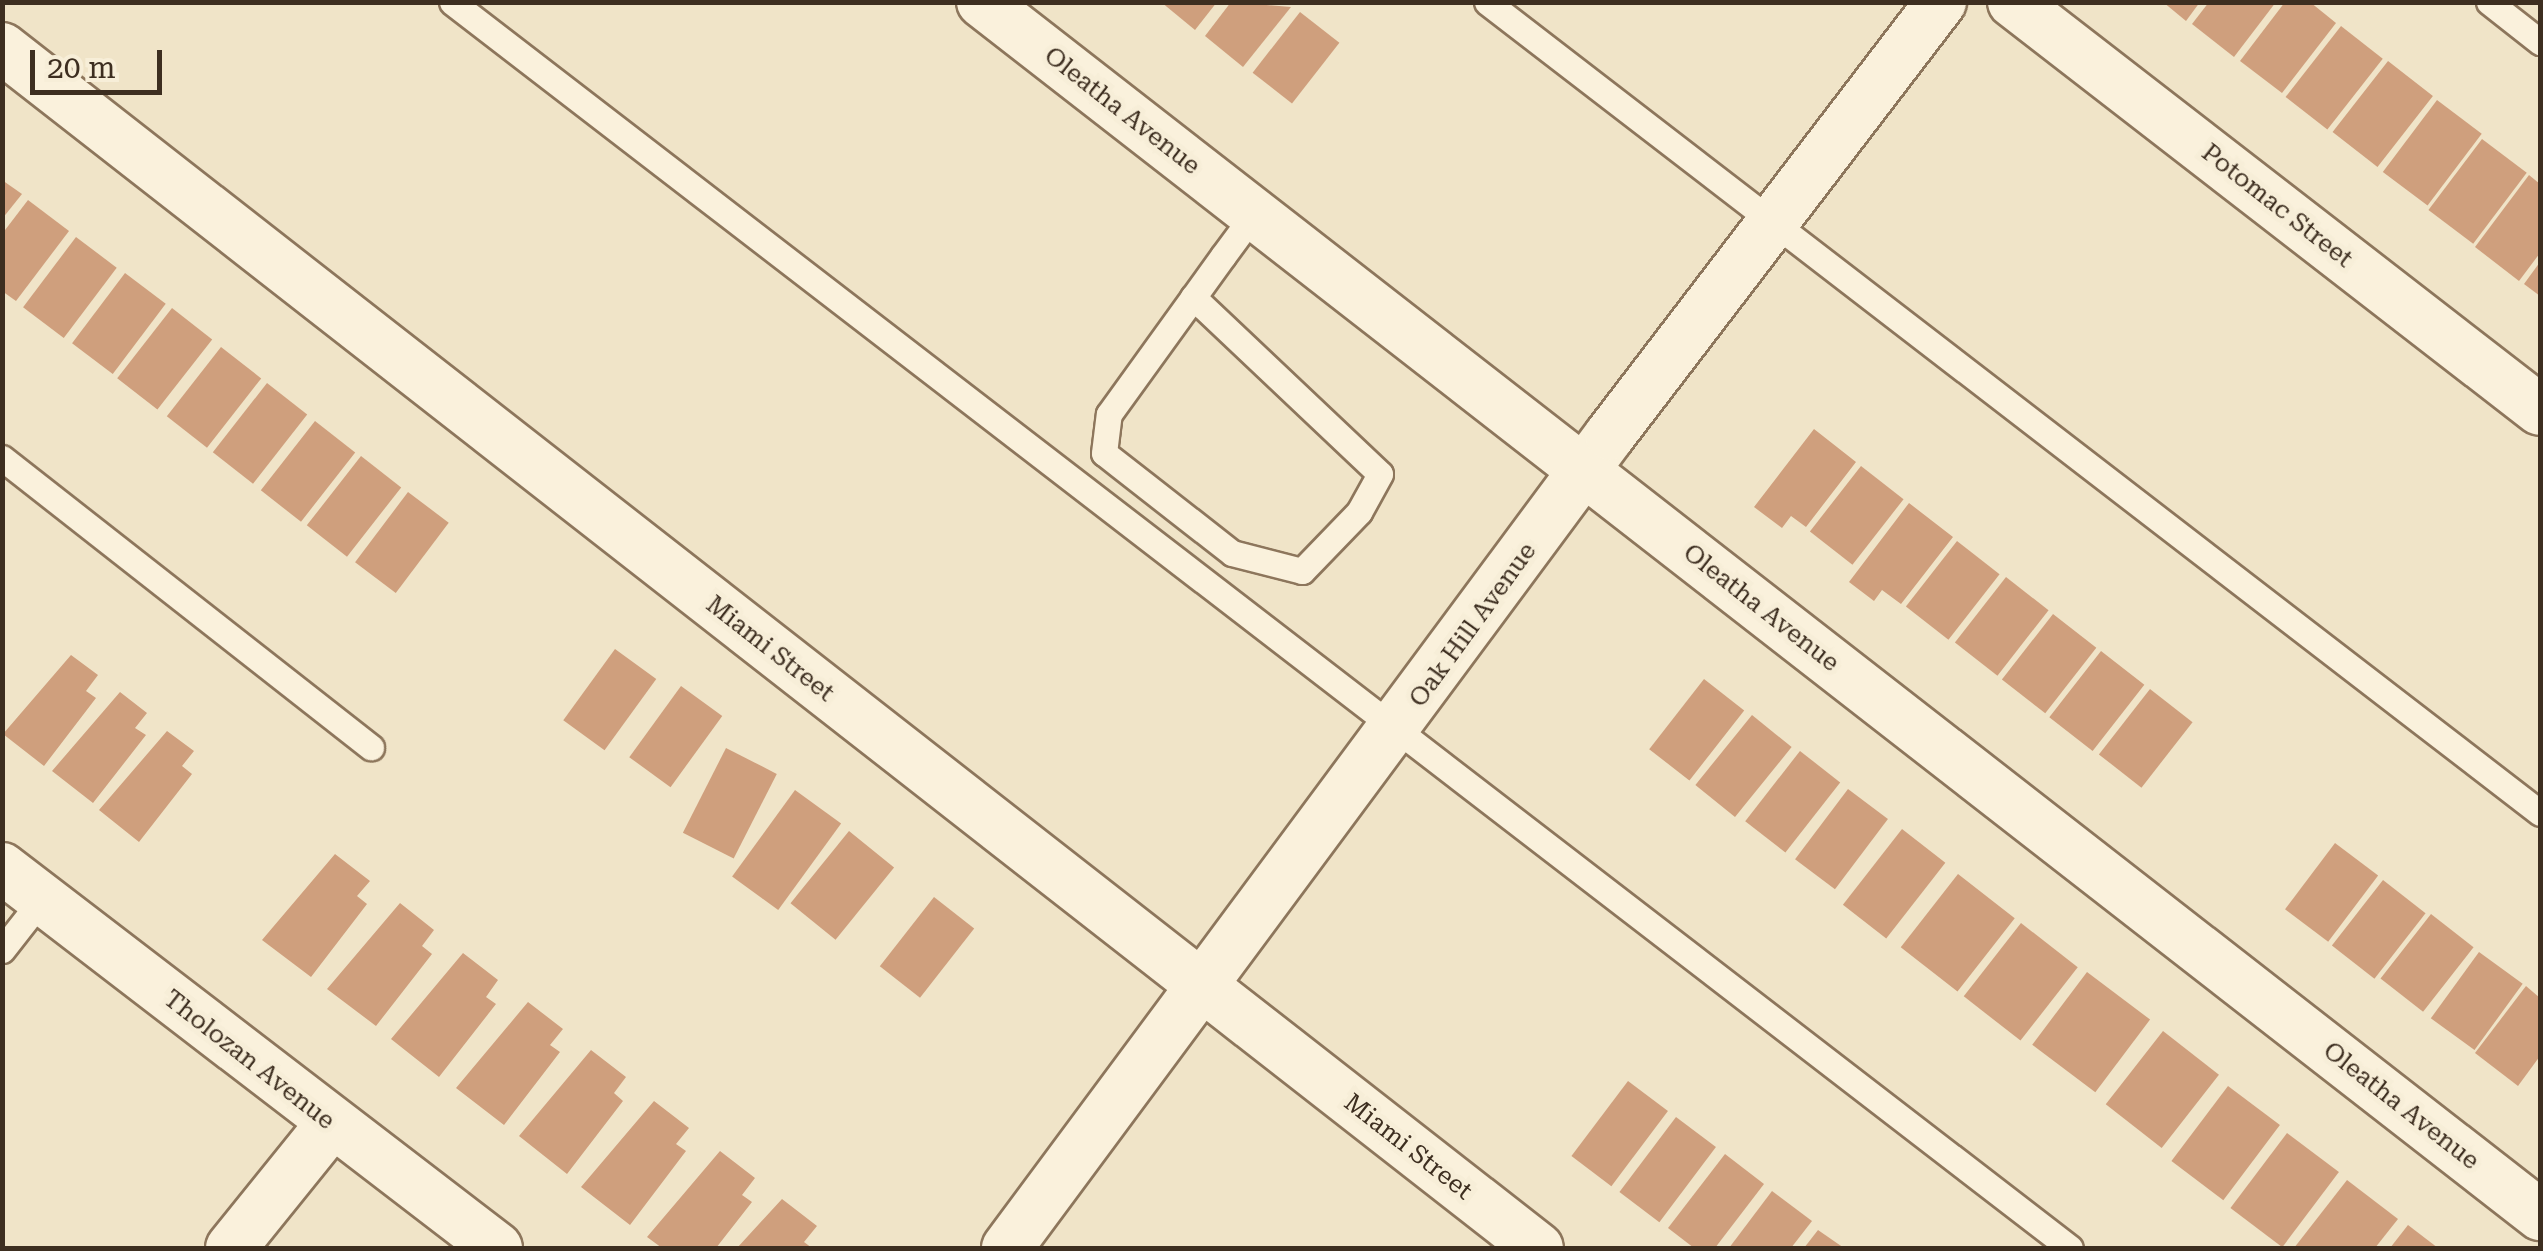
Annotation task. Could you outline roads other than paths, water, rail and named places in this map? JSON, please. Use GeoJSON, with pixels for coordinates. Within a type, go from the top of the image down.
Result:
{"type":"FeatureCollection","features":[{"type":"Feature","properties":{"kind":"street","name":"Oleatha Avenue"},"geometry":{"type":"LineString","coordinates":[[982,2],[2540,1215]]}},
{"type":"Feature","properties":{"kind":"street","name":"Oak Hill Avenue"},"geometry":{"type":"LineString","coordinates":[[1018,1244],[1584,471],[1941,2]]}},
{"type":"Feature","properties":{"kind":"street","name":"Potomac Street"},"geometry":{"type":"LineString","coordinates":[[2013,2],[2540,410]]}},
{"type":"Feature","properties":{"kind":"street","name":"Miami Street"},"geometry":{"type":"LineString","coordinates":[[2,48],[1538,1248]]}},
{"type":"Feature","properties":{"kind":"street","name":"Tholozan Avenue"},"geometry":{"type":"LineString","coordinates":[[2,868],[497,1248]]}},
{"type":"Feature","properties":{"kind":"street"},"geometry":{"type":"LineString","coordinates":[[231,1248],[331,1124]]}},
{"type":"Feature","properties":{"kind":"lane"},"geometry":{"type":"LineString","coordinates":[[452,2],[2070,1248]]}},
{"type":"Feature","properties":{"kind":"lane"},"geometry":{"type":"LineString","coordinates":[[1487,2],[2540,813]]}},
{"type":"Feature","properties":{"kind":"lane"},"geometry":{"type":"LineString","coordinates":[[2489,2],[2540,42]]}},
{"type":"Feature","properties":{"kind":"lane"},"geometry":{"type":"LineString","coordinates":[[1194,298],[1380,474],[1359,512],[1302,571],[1232,553],[1104,453],[1109,414],[1254,214]]}},
{"type":"Feature","properties":{"kind":"lane"},"geometry":{"type":"LineString","coordinates":[[2,458],[371,747]]}},
{"type":"Feature","properties":{"kind":"lane"},"geometry":{"type":"LineString","coordinates":[[2,950],[42,899]]}}]}
